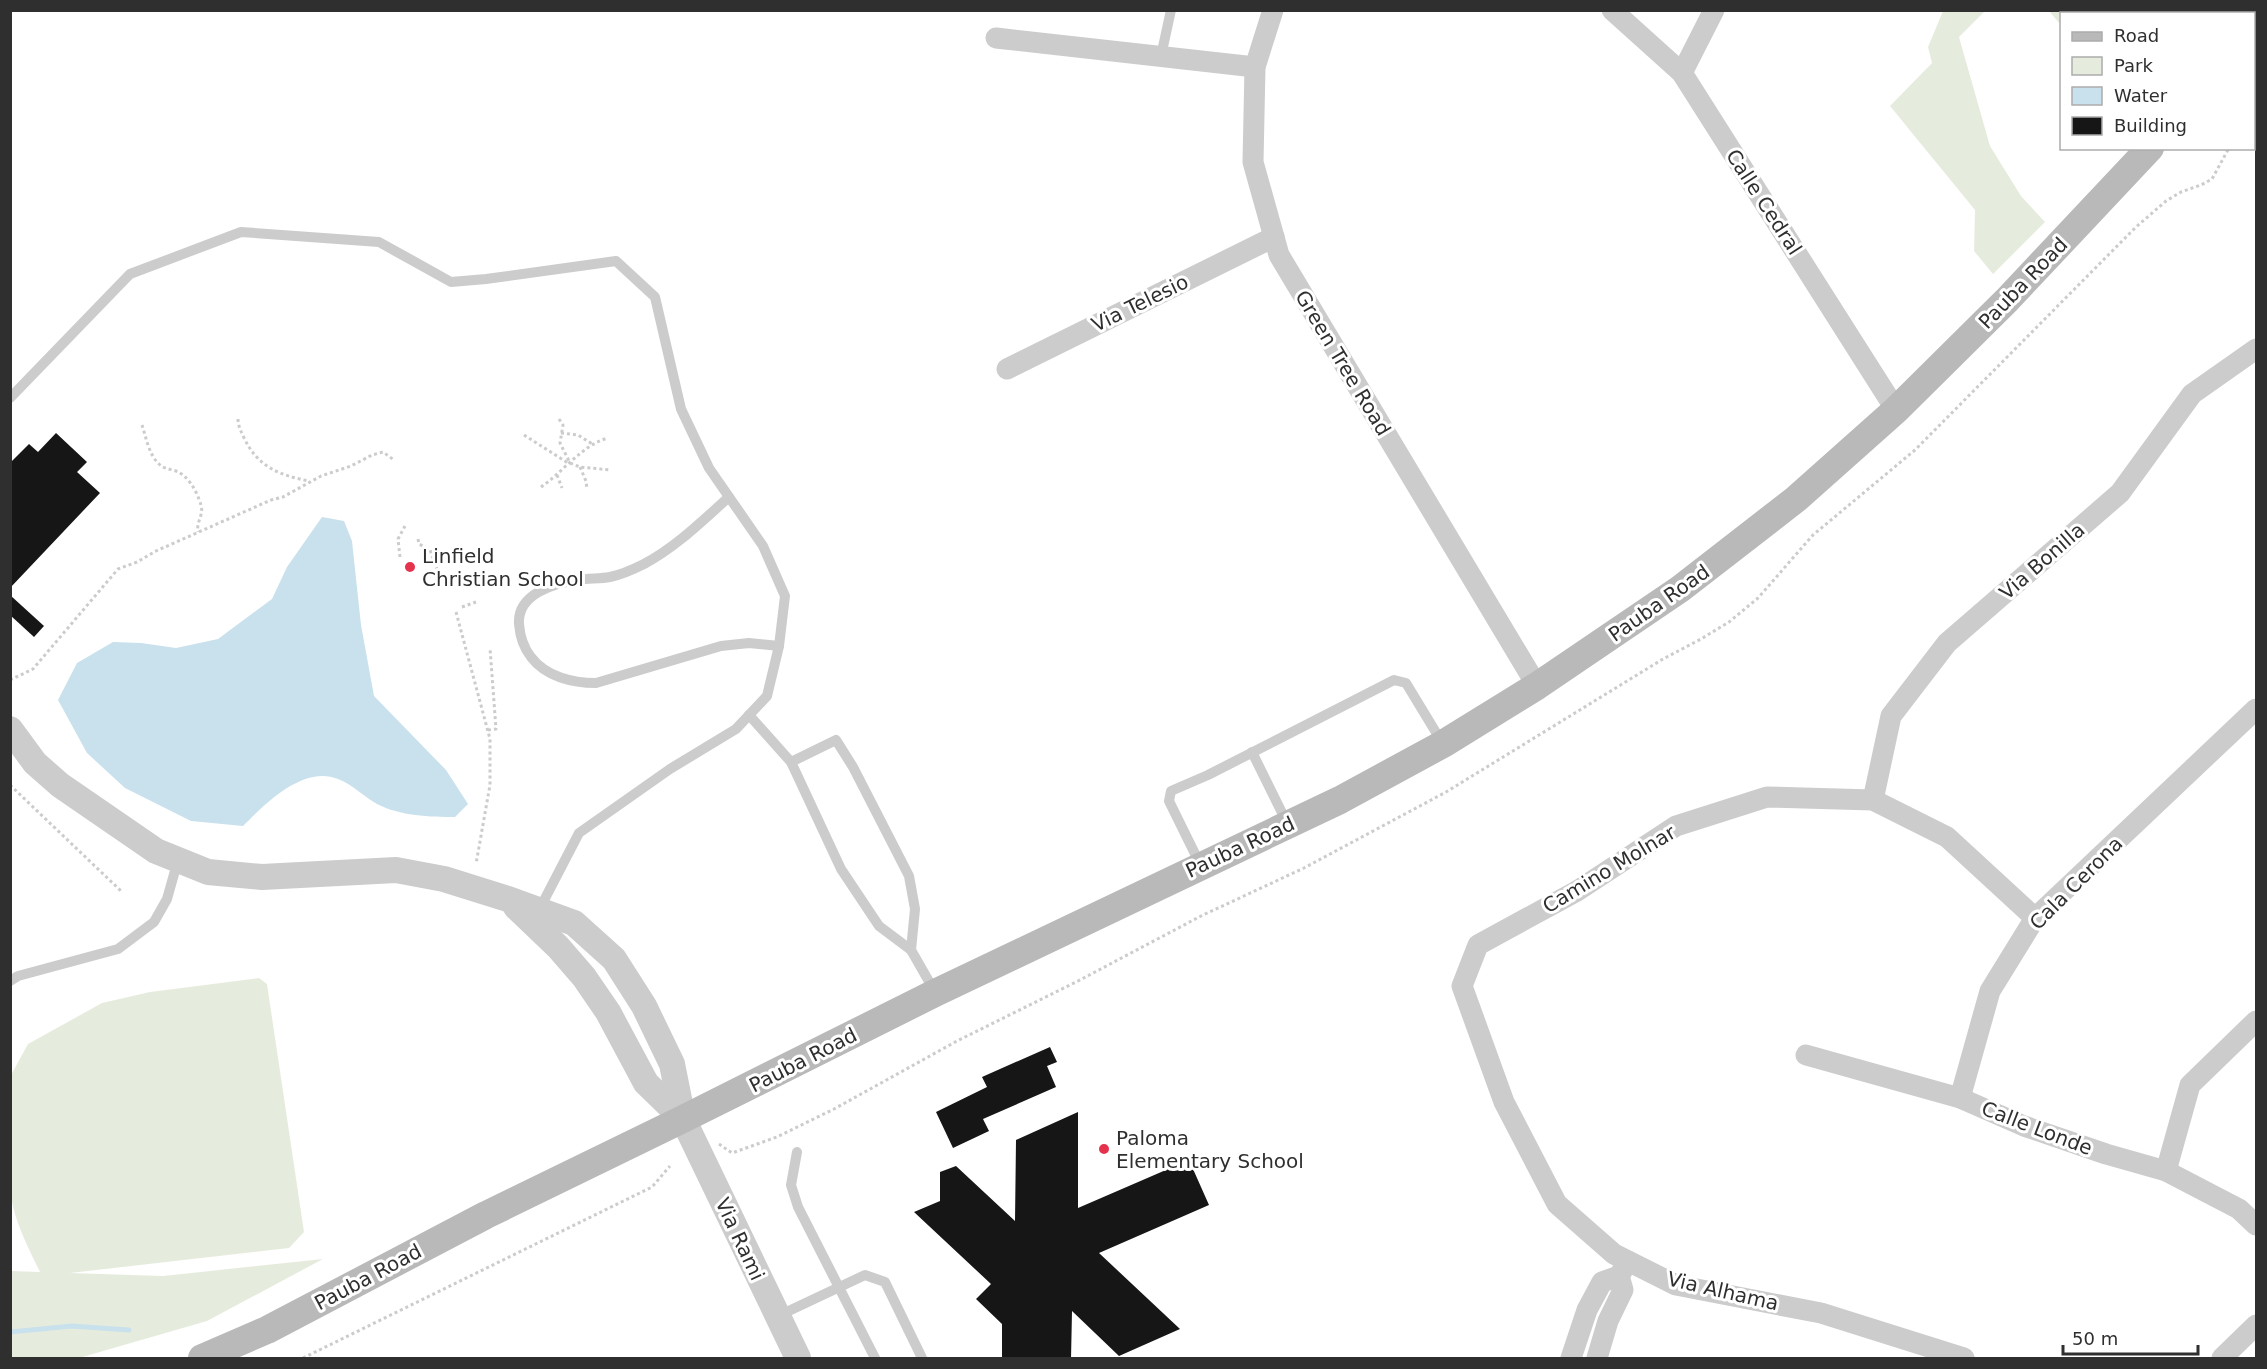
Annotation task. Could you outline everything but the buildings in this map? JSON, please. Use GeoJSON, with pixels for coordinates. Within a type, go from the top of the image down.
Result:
{"type":"FeatureCollection","features":[{"type":"Feature","properties":{"kind":"main road","name":"Pauba Road"},"geometry":{"type":"LineString","coordinates":[[202,1359],[267,1330],[486,1215],[935,993],[1288,825],[1443,744],[1538,686],[1740,545],[1796,499],[1896,410],[2007,300],[2148,150]]}},
{"type":"Feature","properties":{"kind":"street","name":"Green Tree Road"},"geometry":{"type":"LineString","coordinates":[[1273,10],[1255,67],[1253,162],[1279,255],[1538,686]]}},
{"type":"Feature","properties":{"kind":"street","name":"Calle Cedral"},"geometry":{"type":"LineString","coordinates":[[1612,10],[1682,73],[1896,410]]}},
{"type":"Feature","properties":{"kind":"street"},"geometry":{"type":"LineString","coordinates":[[1682,73],[1714,10]]}},
{"type":"Feature","properties":{"kind":"street"},"geometry":{"type":"LineString","coordinates":[[996,38],[1255,67]]}},
{"type":"Feature","properties":{"kind":"street","name":"Via Telesio"},"geometry":{"type":"LineString","coordinates":[[1007,369],[1274,237]]}},
{"type":"Feature","properties":{"kind":"street","name":"Via Bonilla"},"geometry":{"type":"LineString","coordinates":[[1873,800],[1892,716],[1947,643],[2120,493],[2192,394],[2256,349]]}},
{"type":"Feature","properties":{"kind":"street","name":"Cala Cerona"},"geometry":{"type":"LineString","coordinates":[[1960,1098],[1990,991],[2035,918],[2256,709]]}},
{"type":"Feature","properties":{"kind":"street"},"geometry":{"type":"LineString","coordinates":[[10,729],[35,763],[60,785],[156,851],[208,872],[262,876],[396,870],[444,879],[508,899],[574,924],[614,959],[644,1006],[672,1064],[683,1119]]}},
{"type":"Feature","properties":{"kind":"street","name":"Camino Molnar"},"geometry":{"type":"LineString","coordinates":[[1462,986],[1478,945],[1577,891],[1676,826],[1767,797],[1873,800],[1947,837],[2035,918]]}},
{"type":"Feature","properties":{"kind":"street"},"geometry":{"type":"LineString","coordinates":[[508,899],[558,947],[584,977],[608,1012],[646,1083],[683,1119]]}},
{"type":"Feature","properties":{"kind":"street","name":"Via Alhama"},"geometry":{"type":"LineString","coordinates":[[1462,986],[1504,1102],[1557,1204],[1614,1254],[1624,1269],[1676,1284],[1821,1313],[1964,1359]]}},
{"type":"Feature","properties":{"kind":"street"},"geometry":{"type":"LineString","coordinates":[[2166,1171],[2190,1084],[2256,1021]]}},
{"type":"Feature","properties":{"kind":"street","name":"Calle Londe"},"geometry":{"type":"LineString","coordinates":[[1806,1055],[1960,1098],[2024,1126],[2106,1154],[2166,1171],[2239,1209],[2256,1225]]}},
{"type":"Feature","properties":{"kind":"street","name":"Via Rami"},"geometry":{"type":"LineString","coordinates":[[683,1119],[798,1359]]}},
{"type":"Feature","properties":{"kind":"street"},"geometry":{"type":"LineString","coordinates":[[1571,1359],[1587,1310],[1602,1282],[1624,1269]]}},
{"type":"Feature","properties":{"kind":"street"},"geometry":{"type":"LineString","coordinates":[[1597,1359],[1608,1321],[1623,1290],[1624,1269]]}},
{"type":"Feature","properties":{"kind":"street"},"geometry":{"type":"LineString","coordinates":[[2222,1359],[2256,1325]]}},
{"type":"Feature","properties":{"kind":"lane"},"geometry":{"type":"LineString","coordinates":[[1161,56],[1171,10]]}},
{"type":"Feature","properties":{"kind":"lane"},"geometry":{"type":"LineString","coordinates":[[10,398],[130,274],[241,232],[378,242],[451,282],[616,261],[655,297],[681,409],[710,468],[763,546],[785,596],[778,646],[767,696],[736,729],[670,769],[579,833],[539,911]]}},
{"type":"Feature","properties":{"kind":"lane"},"geometry":{"type":"LineString","coordinates":[[729,497],[677,543],[643,565],[610,577],[577,580],[550,586],[525,601],[519,618],[520,636],[525,649],[537,665],[554,675],[576,683],[596,683],[721,646],[749,643],[778,646]]}},
{"type":"Feature","properties":{"kind":"lane"},"geometry":{"type":"LineString","coordinates":[[1201,865],[1170,801],[1171,791],[1394,680],[1406,683],[1443,744]]}},
{"type":"Feature","properties":{"kind":"lane"},"geometry":{"type":"LineString","coordinates":[[749,715],[791,762],[842,869],[879,926],[911,950],[935,993]]}},
{"type":"Feature","properties":{"kind":"lane"},"geometry":{"type":"LineString","coordinates":[[791,762],[836,740],[853,767],[909,876],[915,909],[911,950]]}},
{"type":"Feature","properties":{"kind":"lane"},"geometry":{"type":"LineString","coordinates":[[1252,752],[1288,825]]}},
{"type":"Feature","properties":{"kind":"lane"},"geometry":{"type":"LineString","coordinates":[[10,981],[18,976],[118,949],[154,922],[167,899],[178,860]]}},
{"type":"Feature","properties":{"kind":"lane"},"geometry":{"type":"LineString","coordinates":[[797,1152],[791,1185],[798,1207],[875,1359]]}},
{"type":"Feature","properties":{"kind":"lane"},"geometry":{"type":"LineString","coordinates":[[778,1316],[865,1275],[885,1282],[922,1359]]}},
{"type":"Feature","properties":{"kind":"path"},"geometry":{"type":"LineString","coordinates":[[238,419],[238,425],[250,451],[259,461],[289,477],[311,482]]}},
{"type":"Feature","properties":{"kind":"path"},"geometry":{"type":"LineString","coordinates":[[559,419],[563,425],[560,443],[570,464]]}},
{"type":"Feature","properties":{"kind":"path"},"geometry":{"type":"LineString","coordinates":[[142,425],[157,464],[177,471],[191,482],[201,506],[202,514],[197,526],[198,532]]}},
{"type":"Feature","properties":{"kind":"path"},"geometry":{"type":"LineString","coordinates":[[561,434],[578,435],[594,445]]}},
{"type":"Feature","properties":{"kind":"path"},"geometry":{"type":"LineString","coordinates":[[524,435],[570,464],[611,470]]}},
{"type":"Feature","properties":{"kind":"path"},"geometry":{"type":"LineString","coordinates":[[541,486],[594,445],[608,438]]}},
{"type":"Feature","properties":{"kind":"path"},"geometry":{"type":"LineString","coordinates":[[10,680],[33,669],[118,569],[198,532],[283,497],[372,454],[383,452],[394,460]]}},
{"type":"Feature","properties":{"kind":"path"},"geometry":{"type":"LineString","coordinates":[[580,467],[587,489]]}},
{"type":"Feature","properties":{"kind":"path"},"geometry":{"type":"LineString","coordinates":[[557,475],[562,488]]}},
{"type":"Feature","properties":{"kind":"path"},"geometry":{"type":"LineString","coordinates":[[400,557],[399,539],[405,526]]}},
{"type":"Feature","properties":{"kind":"path"},"geometry":{"type":"LineString","coordinates":[[418,539],[419,544],[430,550],[441,580]]}},
{"type":"Feature","properties":{"kind":"path"},"geometry":{"type":"LineString","coordinates":[[462,607],[476,602]]}},
{"type":"Feature","properties":{"kind":"path"},"geometry":{"type":"LineString","coordinates":[[456,612],[490,739],[490,784],[476,864]]}},
{"type":"Feature","properties":{"kind":"path"},"geometry":{"type":"LineString","coordinates":[[488,730],[496,729],[490,648]]}},
{"type":"Feature","properties":{"kind":"path"},"geometry":{"type":"LineString","coordinates":[[10,785],[121,891]]}},
{"type":"Feature","properties":{"kind":"path"},"geometry":{"type":"LineString","coordinates":[[303,1359],[652,1187],[670,1166]]}},
{"type":"Feature","properties":{"kind":"green space"},"geometry":{"type":"Polygon","coordinates":[[[1943,11],[1985,11],[1959,37],[1990,146],[2021,196],[2045,222],[1993,274],[1974,251],[1975,210],[1890,106],[1932,63],[1928,47],[1943,11]]]}},
{"type":"Feature","properties":{"kind":"green space"},"geometry":{"type":"Polygon","coordinates":[[[2049,11],[2255,11],[2060,12],[2060,24],[2049,11]]]}},
{"type":"Feature","properties":{"kind":"green space"},"geometry":{"type":"Polygon","coordinates":[[[259,978],[267,984],[304,1232],[289,1248],[70,1273],[163,1276],[323,1259],[207,1321],[79,1358],[11,1358],[11,1271],[40,1272],[19,1225],[11,1196],[11,1075],[28,1044],[102,1003],[150,992],[259,978]]]}},
{"type":"Feature","properties":{"kind":"water"},"geometry":{"type":"Polygon","coordinates":[[[322,517],[344,521],[352,541],[361,625],[374,696],[446,770],[468,804],[455,817],[405,813],[377,804],[338,779],[325,776],[311,777],[298,782],[273,798],[243,826],[191,821],[125,788],[87,753],[58,700],[77,663],[113,642],[176,648],[218,639],[272,599],[287,567],[322,517]]]}},
{"type":"Feature","properties":{"kind":"waterway"},"geometry":{"type":"LineString","coordinates":[[10,1332],[72,1326],[129,1330]]}},
{"type":"Feature","properties":{"kind":"place","name":"Linfield Christian School"},"geometry":{"type":"Point","coordinates":[410,567]}},
{"type":"Feature","properties":{"kind":"place","name":"Paloma Elementary School"},"geometry":{"type":"Point","coordinates":[1104,1149]}}]}
